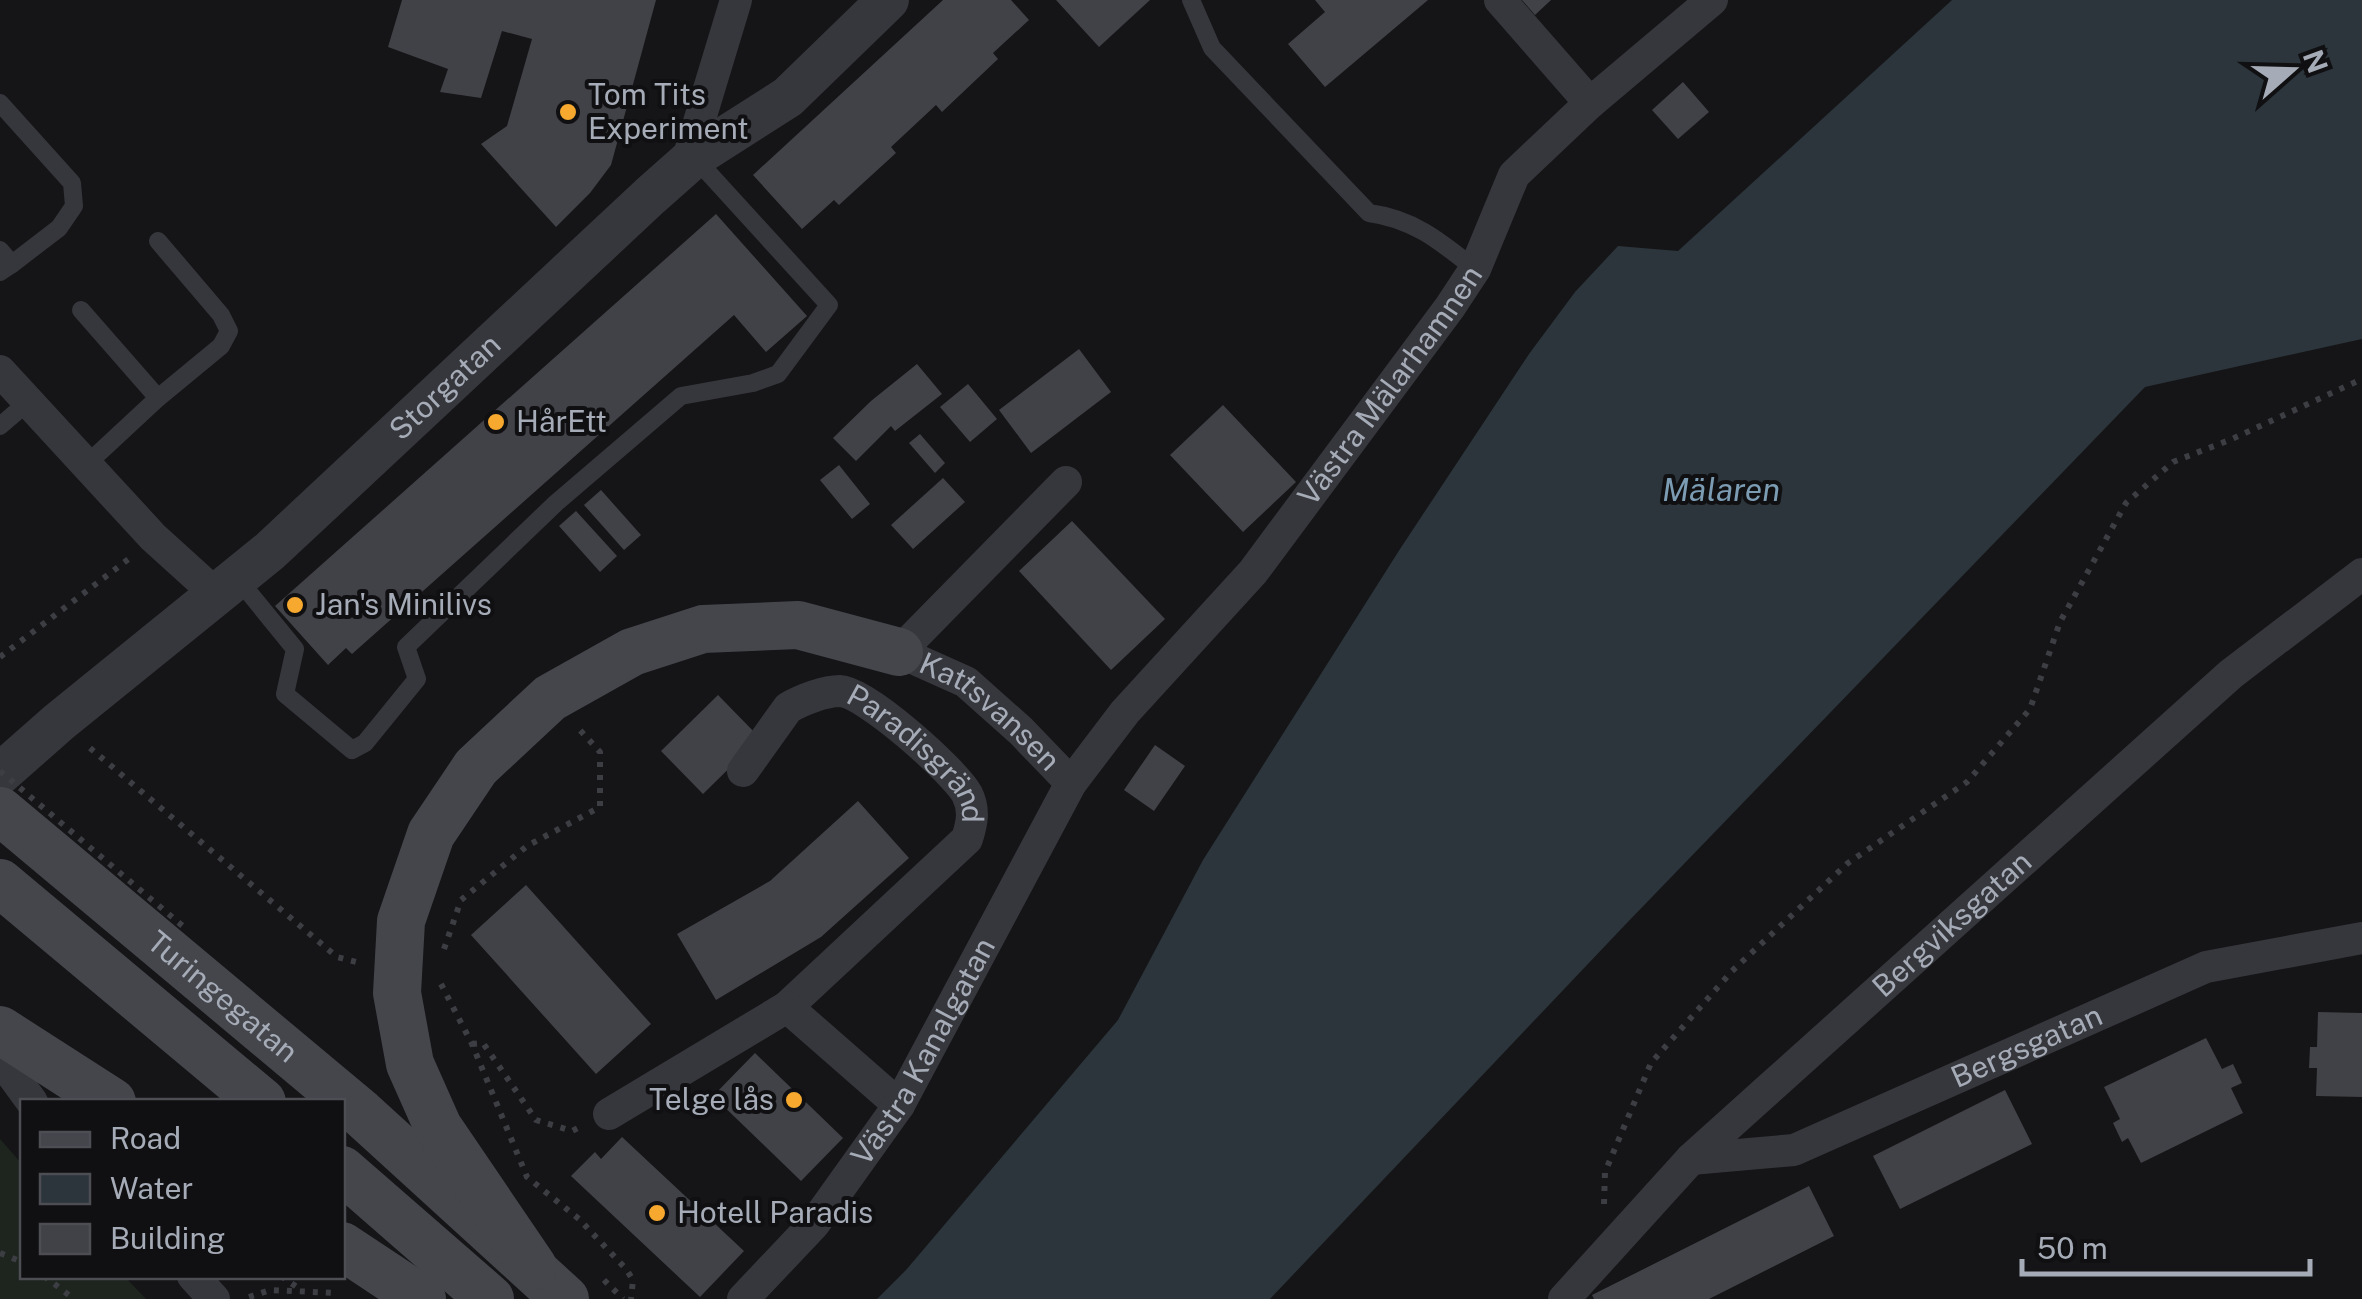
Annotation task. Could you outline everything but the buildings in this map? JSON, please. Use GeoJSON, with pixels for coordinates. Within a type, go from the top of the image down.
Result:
{"type":"FeatureCollection","features":[{"type":"Feature","properties":{"kind":"main road"},"geometry":{"type":"LineString","coordinates":[[549,1283],[438,1127],[410,1064],[397,993],[401,921],[431,834],[476,767],[550,698],[632,652],[703,628],[798,625],[898,652]]}},
{"type":"Feature","properties":{"kind":"main road","name":"Turingegatan"},"geometry":{"type":"LineString","coordinates":[[0,811],[171,936],[549,1283]]}},
{"type":"Feature","properties":{"kind":"main road","name":"Turingegatan"},"geometry":{"type":"LineString","coordinates":[[0,884],[258,1099]]}},
{"type":"Feature","properties":{"kind":"main road"},"geometry":{"type":"LineString","coordinates":[[0,1030],[107,1099]]}},
{"type":"Feature","properties":{"kind":"main road"},"geometry":{"type":"LineString","coordinates":[[345,1173],[490,1299]]}},
{"type":"Feature","properties":{"kind":"main road"},"geometry":{"type":"LineString","coordinates":[[345,1248],[422,1299]]}},
{"type":"Feature","properties":{"kind":"street"},"geometry":{"type":"LineString","coordinates":[[690,161],[736,0]]}},
{"type":"Feature","properties":{"kind":"street","name":"Storgatan"},"geometry":{"type":"LineString","coordinates":[[0,772],[228,588],[690,161],[788,97],[888,0]]}},
{"type":"Feature","properties":{"kind":"street"},"geometry":{"type":"LineString","coordinates":[[1500,0],[1590,103]]}},
{"type":"Feature","properties":{"kind":"street","name":"Västra Mälarhamnen"},"geometry":{"type":"LineString","coordinates":[[1071,783],[1125,712],[1253,572],[1476,269],[1514,175],[1590,103],[1712,0]]}},
{"type":"Feature","properties":{"kind":"street"},"geometry":{"type":"LineString","coordinates":[[0,370],[153,537],[228,588]]}},
{"type":"Feature","properties":{"kind":"street"},"geometry":{"type":"LineString","coordinates":[[898,652],[1066,482]]}},
{"type":"Feature","properties":{"kind":"street","name":"Bergviksgatan"},"geometry":{"type":"LineString","coordinates":[[1564,1299],[1691,1159],[2231,674],[2362,574]]}},
{"type":"Feature","properties":{"kind":"street","name":"Kattsvansen"},"geometry":{"type":"LineString","coordinates":[[898,652],[966,682],[1071,783]]}},
{"type":"Feature","properties":{"kind":"street","name":"Paradisgränd"},"geometry":{"type":"LineString","coordinates":[[610,1114],[788,1007],[966,839],[974,818],[966,793],[934,759],[870,703],[842,691],[788,708],[742,771]]}},
{"type":"Feature","properties":{"kind":"street","name":"Västra Kanalgatan"},"geometry":{"type":"LineString","coordinates":[[744,1299],[814,1224],[899,1104],[1071,783]]}},
{"type":"Feature","properties":{"kind":"street","name":"Bergsgatan"},"geometry":{"type":"LineString","coordinates":[[1691,1159],[1794,1150],[2206,968],[2362,938]]}},
{"type":"Feature","properties":{"kind":"street"},"geometry":{"type":"LineString","coordinates":[[788,1007],[899,1104]]}},
{"type":"Feature","properties":{"kind":"street"},"geometry":{"type":"LineString","coordinates":[[0,1058],[30,1099]]}},
{"type":"Feature","properties":{"kind":"street"},"geometry":{"type":"LineString","coordinates":[[196,1279],[214,1299]]}},
{"type":"Feature","properties":{"kind":"lane"},"geometry":{"type":"LineString","coordinates":[[1191,0],[1212,48],[1369,213],[1394,216],[1426,230],[1476,269]]}},
{"type":"Feature","properties":{"kind":"lane"},"geometry":{"type":"LineString","coordinates":[[0,103],[72,183],[74,206],[59,228],[4,262]]}},
{"type":"Feature","properties":{"kind":"lane"},"geometry":{"type":"LineString","coordinates":[[228,588],[295,650],[285,694],[352,750],[365,742],[417,678],[406,647],[556,503],[681,396],[753,383],[778,374],[829,305],[690,161]]}},
{"type":"Feature","properties":{"kind":"lane"},"geometry":{"type":"LineString","coordinates":[[87,464],[221,346],[229,331],[222,315],[158,241]]}},
{"type":"Feature","properties":{"kind":"lane"},"geometry":{"type":"LineString","coordinates":[[81,310],[158,398]]}},
{"type":"Feature","properties":{"kind":"lane"},"geometry":{"type":"LineString","coordinates":[[0,426],[28,402]]}},
{"type":"Feature","properties":{"kind":"path"},"geometry":{"type":"LineString","coordinates":[[1603,1216],[1605,1172],[1651,1062],[1732,971],[1848,863],[1968,782],[2030,709],[2060,622],[2126,503],[2173,462],[2362,380]]}},
{"type":"Feature","properties":{"kind":"path"},"geometry":{"type":"LineString","coordinates":[[0,658],[153,537]]}},
{"type":"Feature","properties":{"kind":"path"},"geometry":{"type":"LineString","coordinates":[[442,955],[461,900],[527,846],[600,807],[600,752],[550,698]]}},
{"type":"Feature","properties":{"kind":"path"},"geometry":{"type":"LineString","coordinates":[[59,722],[337,957],[366,966]]}},
{"type":"Feature","properties":{"kind":"path"},"geometry":{"type":"LineString","coordinates":[[0,772],[171,936]]}},
{"type":"Feature","properties":{"kind":"path"},"geometry":{"type":"LineString","coordinates":[[436,974],[472,1044],[527,1176],[579,1219],[626,1269],[633,1280],[631,1299]]}},
{"type":"Feature","properties":{"kind":"path"},"geometry":{"type":"LineString","coordinates":[[472,1044],[483,1042],[536,1120],[572,1130],[610,1114]]}},
{"type":"Feature","properties":{"kind":"path"},"geometry":{"type":"LineString","coordinates":[[48,1279],[74,1299]]}},
{"type":"Feature","properties":{"kind":"path"},"geometry":{"type":"LineString","coordinates":[[286,1279],[303,1292]]}},
{"type":"Feature","properties":{"kind":"path"},"geometry":{"type":"LineString","coordinates":[[243,1299],[270,1290],[337,1293]]}},
{"type":"Feature","properties":{"kind":"shaded area"},"geometry":{"type":"Polygon","coordinates":[[[0,1139],[20,1162],[20,1279],[127,1279],[146,1299],[0,1299],[0,1139]]]}},
{"type":"Feature","properties":{"kind":"water","name":"Mälaren"},"geometry":{"type":"Polygon","coordinates":[[[1952,0],[2362,0],[2362,339],[2145,387],[1270,1299],[877,1299],[1118,1020],[1203,860],[1400,549],[1529,354],[1575,292],[1618,246],[1678,251],[1952,0]]]}},
{"type":"Feature","properties":{"kind":"place","name":"Tom Tits Experiment"},"geometry":{"type":"Point","coordinates":[568,112]}},
{"type":"Feature","properties":{"kind":"place","name":"HårEtt"},"geometry":{"type":"Point","coordinates":[496,422]}},
{"type":"Feature","properties":{"kind":"place","name":"Jan's Minilivs"},"geometry":{"type":"Point","coordinates":[295,605]}},
{"type":"Feature","properties":{"kind":"place","name":"Telge lås"},"geometry":{"type":"Point","coordinates":[794,1100]}},
{"type":"Feature","properties":{"kind":"place","name":"Hotell Paradis"},"geometry":{"type":"Point","coordinates":[657,1213]}}]}
